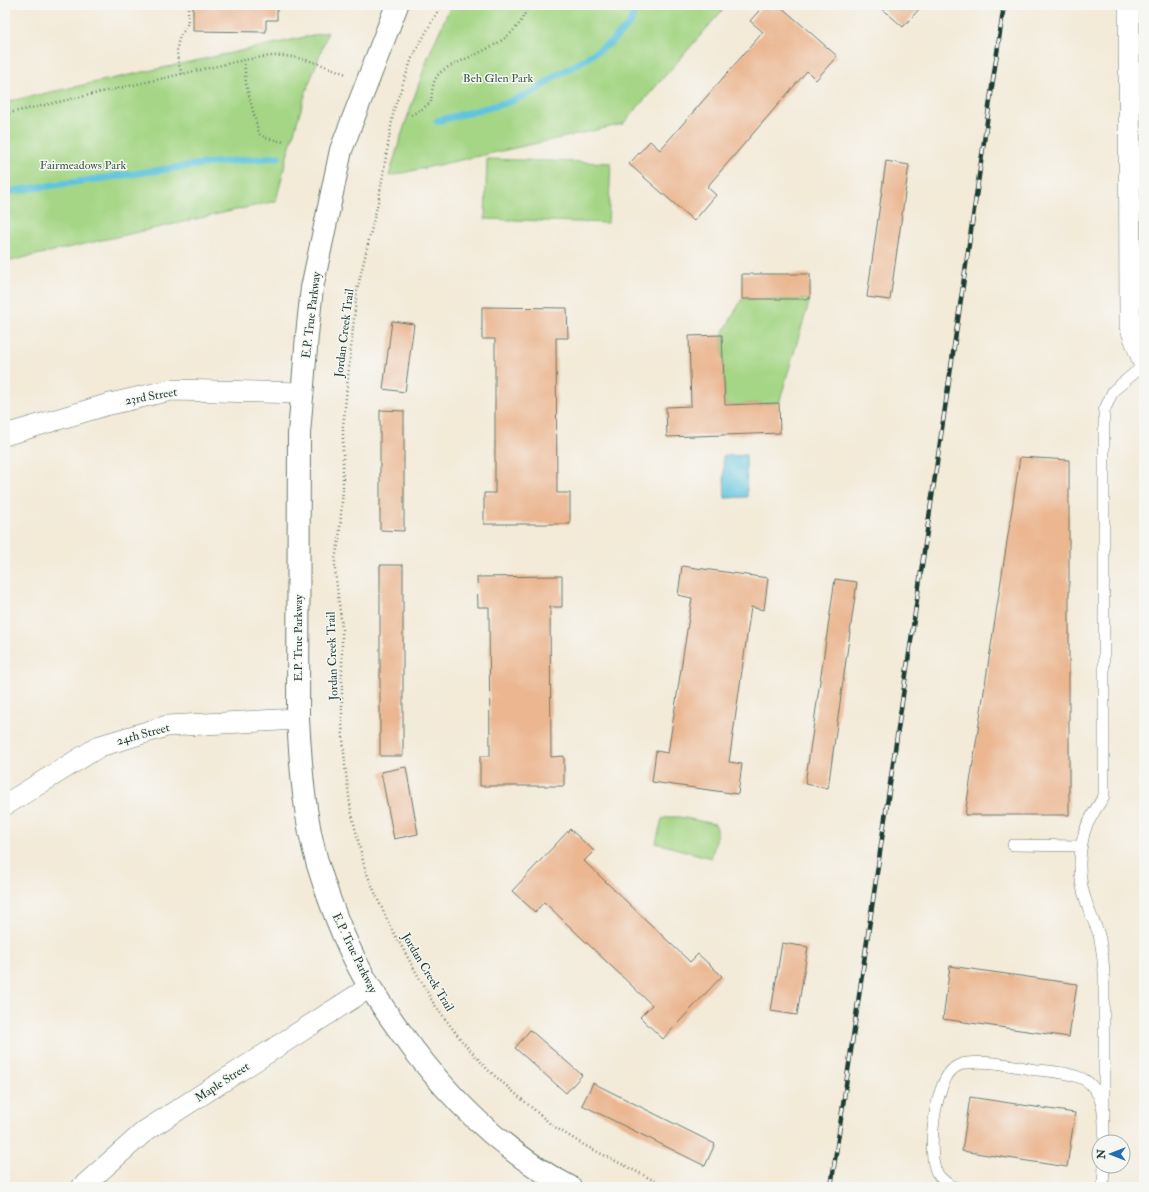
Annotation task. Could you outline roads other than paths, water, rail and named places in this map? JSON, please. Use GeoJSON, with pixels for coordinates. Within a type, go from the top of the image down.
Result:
{"type":"FeatureCollection","features":[{"type":"Feature","properties":{"kind":"main road","name":"E.P. True Parkway"},"geometry":{"type":"LineString","coordinates":[[398,5],[341,150],[312,288],[299,434],[298,719],[307,812],[318,864],[336,916],[370,987],[417,1055],[458,1102],[504,1145],[556,1184]]}},
{"type":"Feature","properties":{"kind":"street"},"geometry":{"type":"LineString","coordinates":[[1129,5],[1130,326],[1144,364]]}},
{"type":"Feature","properties":{"kind":"street","name":"23rd Street"},"geometry":{"type":"LineString","coordinates":[[5,435],[106,405],[171,390],[303,393]]}},
{"type":"Feature","properties":{"kind":"street","name":"24th Street"},"geometry":{"type":"LineString","coordinates":[[5,805],[100,746],[166,726],[298,719]]}},
{"type":"Feature","properties":{"kind":"street","name":"Maple Street"},"geometry":{"type":"LineString","coordinates":[[82,1187],[145,1131],[370,987]]}},
{"type":"Feature","properties":{"kind":"lane"},"geometry":{"type":"LineString","coordinates":[[1104,1134],[1103,952],[1099,934],[1082,888],[1080,870],[1084,832],[1104,796],[1104,411],[1113,391],[1144,364]]}},
{"type":"Feature","properties":{"kind":"lane"},"geometry":{"type":"LineString","coordinates":[[1013,845],[1082,846]]}},
{"type":"Feature","properties":{"kind":"lane"},"geometry":{"type":"LineString","coordinates":[[955,1187],[951,1186],[937,1173],[932,1158],[932,1139],[939,1095],[946,1078],[954,1068],[965,1063],[984,1062],[1063,1073],[1079,1077],[1090,1085],[1099,1096],[1104,1115]]}},
{"type":"Feature","properties":{"kind":"lane"},"geometry":{"type":"LineString","coordinates":[[1103,1187],[1104,1174]]}},
{"type":"Feature","properties":{"kind":"water"},"geometry":{"type":"Polygon","coordinates":[[[746,455],[747,497],[725,498],[723,456],[746,455]]]}},
{"type":"Feature","properties":{"kind":"waterway"},"geometry":{"type":"LineString","coordinates":[[437,121],[506,103],[537,90],[555,76],[579,63],[610,43],[630,24],[636,5]]}},
{"type":"Feature","properties":{"kind":"waterway"},"geometry":{"type":"LineString","coordinates":[[5,192],[203,164],[278,157]]}},
{"type":"Feature","properties":{"kind":"railway"},"geometry":{"type":"LineString","coordinates":[[831,1187],[1004,5]]}},
{"type":"Feature","properties":{"kind":"park label","name":"Beh Glen Park"},"geometry":{"type":"Point","coordinates":[498,78]}},
{"type":"Feature","properties":{"kind":"park label","name":"Fairmeadows Park"},"geometry":{"type":"Point","coordinates":[83,165]}}]}
